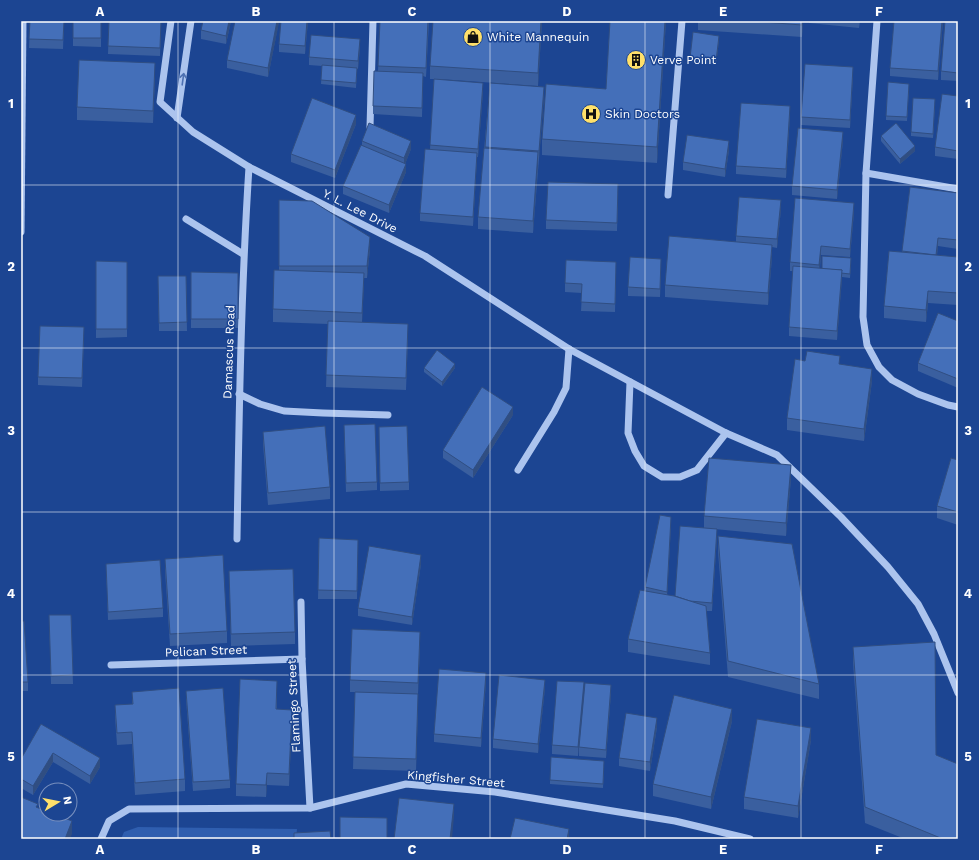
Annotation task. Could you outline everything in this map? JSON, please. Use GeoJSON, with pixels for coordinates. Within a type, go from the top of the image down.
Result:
{"type":"FeatureCollection","features":[{"type":"Feature","properties":{"kind":"street"},"geometry":{"type":"LineString","coordinates":[[21,232],[23,21]]}},
{"type":"Feature","properties":{"kind":"street","name":"Y. L. Lee Drive"},"geometry":{"type":"LineString","coordinates":[[171,21],[160,102],[193,132],[249,167],[425,256],[569,349],[726,433],[777,455],[888,567],[918,604],[934,634],[958,693]]}},
{"type":"Feature","properties":{"kind":"street"},"geometry":{"type":"LineString","coordinates":[[177,118],[191,21]]}},
{"type":"Feature","properties":{"kind":"street"},"geometry":{"type":"LineString","coordinates":[[370,127],[373,21]]}},
{"type":"Feature","properties":{"kind":"street"},"geometry":{"type":"LineString","coordinates":[[668,195],[682,21]]}},
{"type":"Feature","properties":{"kind":"street"},"geometry":{"type":"LineString","coordinates":[[877,21],[866,172],[863,317],[867,345],[878,367],[892,380],[918,394],[958,407]]}},
{"type":"Feature","properties":{"kind":"street","name":"Damascus Road"},"geometry":{"type":"LineString","coordinates":[[237,539],[243,254],[249,167]]}},
{"type":"Feature","properties":{"kind":"street"},"geometry":{"type":"LineString","coordinates":[[866,172],[958,189]]}},
{"type":"Feature","properties":{"kind":"street"},"geometry":{"type":"LineString","coordinates":[[186,219],[243,254]]}},
{"type":"Feature","properties":{"kind":"street"},"geometry":{"type":"LineString","coordinates":[[518,470],[554,412],[566,388],[569,349]]}},
{"type":"Feature","properties":{"kind":"street"},"geometry":{"type":"LineString","coordinates":[[630,382],[628,434],[635,451],[644,466],[662,477],[680,477],[697,470],[726,433]]}},
{"type":"Feature","properties":{"kind":"street"},"geometry":{"type":"LineString","coordinates":[[239,394],[260,404],[284,411],[323,414],[388,415]]}},
{"type":"Feature","properties":{"kind":"street","name":"Flamingo Street"},"geometry":{"type":"LineString","coordinates":[[301,602],[302,659],[310,808]]}},
{"type":"Feature","properties":{"kind":"street","name":"Pelican Street"},"geometry":{"type":"LineString","coordinates":[[111,665],[302,659]]}},
{"type":"Feature","properties":{"kind":"street","name":"Kingfisher Street"},"geometry":{"type":"LineString","coordinates":[[101,839],[109,820],[129,809],[310,808],[406,784],[495,792],[675,821],[750,839]]}},
{"type":"Feature","properties":{"kind":"shaded area"},"geometry":{"type":"Polygon","coordinates":[[[138,827],[297,829],[296,839],[121,839],[124,832],[138,827]]]}},
{"type":"Feature","properties":{"kind":"building"},"geometry":{"type":"Polygon","coordinates":[[[30,21],[64,21],[63,40],[29,39],[30,21]]]}},
{"type":"Feature","properties":{"kind":"building"},"geometry":{"type":"Polygon","coordinates":[[[73,21],[101,21],[101,38],[73,38],[73,21]]]}},
{"type":"Feature","properties":{"kind":"building"},"geometry":{"type":"Polygon","coordinates":[[[109,21],[161,21],[160,48],[108,46],[109,21]]]}},
{"type":"Feature","properties":{"kind":"building"},"geometry":{"type":"Polygon","coordinates":[[[203,21],[229,21],[226,36],[201,30],[203,21]]]}},
{"type":"Feature","properties":{"kind":"building"},"geometry":{"type":"Polygon","coordinates":[[[235,21],[277,21],[268,68],[227,60],[235,21]]]}},
{"type":"Feature","properties":{"kind":"building"},"geometry":{"type":"Polygon","coordinates":[[[281,21],[307,21],[305,46],[279,44],[281,21]]]}},
{"type":"Feature","properties":{"kind":"building"},"geometry":{"type":"Polygon","coordinates":[[[380,21],[428,21],[426,68],[378,66],[380,21]]]}},
{"type":"Feature","properties":{"kind":"building"},"geometry":{"type":"Polygon","coordinates":[[[433,21],[541,21],[538,73],[430,66],[433,21]]]}},
{"type":"Feature","properties":{"kind":"building","name":"Verve Point"},"geometry":{"type":"Polygon","coordinates":[[[610,21],[665,21],[657,147],[542,139],[546,84],[606,89],[610,21]]]}},
{"type":"Feature","properties":{"kind":"building"},"geometry":{"type":"Polygon","coordinates":[[[750,21],[802,21],[802,25],[750,21]]]}},
{"type":"Feature","properties":{"kind":"building"},"geometry":{"type":"Polygon","coordinates":[[[894,21],[942,21],[938,71],[890,68],[894,21]]]}},
{"type":"Feature","properties":{"kind":"building"},"geometry":{"type":"Polygon","coordinates":[[[945,21],[958,21],[958,73],[941,71],[945,21]]]}},
{"type":"Feature","properties":{"kind":"building"},"geometry":{"type":"Polygon","coordinates":[[[693,32],[719,36],[716,61],[690,58],[693,32]]]}},
{"type":"Feature","properties":{"kind":"building"},"geometry":{"type":"Polygon","coordinates":[[[311,35],[360,39],[358,61],[309,57],[311,35]]]}},
{"type":"Feature","properties":{"kind":"building"},"geometry":{"type":"Polygon","coordinates":[[[79,60],[155,63],[153,111],[77,107],[79,60]]]}},
{"type":"Feature","properties":{"kind":"building"},"geometry":{"type":"Polygon","coordinates":[[[805,64],[853,67],[850,120],[801,117],[805,64]]]}},
{"type":"Feature","properties":{"kind":"building"},"geometry":{"type":"Polygon","coordinates":[[[322,65],[357,68],[356,83],[321,80],[322,65]]]}},
{"type":"Feature","properties":{"kind":"building"},"geometry":{"type":"Polygon","coordinates":[[[374,71],[423,73],[422,108],[373,106],[374,71]]]}},
{"type":"Feature","properties":{"kind":"building"},"geometry":{"type":"Polygon","coordinates":[[[434,79],[483,83],[478,149],[430,145],[434,79]]]}},
{"type":"Feature","properties":{"kind":"building"},"geometry":{"type":"Polygon","coordinates":[[[888,82],[909,84],[907,117],[886,116],[888,82]]]}},
{"type":"Feature","properties":{"kind":"building"},"geometry":{"type":"Polygon","coordinates":[[[490,83],[544,87],[539,151],[485,147],[490,83]]]}},
{"type":"Feature","properties":{"kind":"building"},"geometry":{"type":"Polygon","coordinates":[[[942,94],[958,96],[958,151],[935,147],[942,94]]]}},
{"type":"Feature","properties":{"kind":"building"},"geometry":{"type":"Polygon","coordinates":[[[312,98],[356,115],[335,170],[291,154],[312,98]]]}},
{"type":"Feature","properties":{"kind":"building"},"geometry":{"type":"Polygon","coordinates":[[[913,98],[935,99],[933,134],[911,132],[913,98]]]}},
{"type":"Feature","properties":{"kind":"building"},"geometry":{"type":"Polygon","coordinates":[[[741,103],[790,106],[786,169],[736,166],[741,103]]]}},
{"type":"Feature","properties":{"kind":"building"},"geometry":{"type":"Polygon","coordinates":[[[369,123],[411,141],[404,158],[362,141],[369,123]]]}},
{"type":"Feature","properties":{"kind":"building"},"geometry":{"type":"Polygon","coordinates":[[[896,123],[915,146],[900,159],[881,136],[896,123]]]}},
{"type":"Feature","properties":{"kind":"building"},"geometry":{"type":"Polygon","coordinates":[[[798,128],[843,132],[837,190],[792,186],[798,128]]]}},
{"type":"Feature","properties":{"kind":"building"},"geometry":{"type":"Polygon","coordinates":[[[687,135],[729,141],[725,169],[683,162],[687,135]]]}},
{"type":"Feature","properties":{"kind":"building"},"geometry":{"type":"Polygon","coordinates":[[[361,145],[406,164],[389,205],[343,186],[361,145]]]}},
{"type":"Feature","properties":{"kind":"building"},"geometry":{"type":"Polygon","coordinates":[[[484,148],[538,152],[533,221],[478,217],[484,148]]]}},
{"type":"Feature","properties":{"kind":"building"},"geometry":{"type":"Polygon","coordinates":[[[425,149],[477,153],[473,217],[420,213],[425,149]]]}},
{"type":"Feature","properties":{"kind":"building"},"geometry":{"type":"Polygon","coordinates":[[[548,182],[618,184],[617,223],[546,220],[548,182]]]}},
{"type":"Feature","properties":{"kind":"building"},"geometry":{"type":"Polygon","coordinates":[[[910,187],[958,193],[958,240],[938,238],[936,255],[902,251],[910,187]]]}},
{"type":"Feature","properties":{"kind":"building"},"geometry":{"type":"Polygon","coordinates":[[[739,197],[781,200],[777,239],[736,236],[739,197]]]}},
{"type":"Feature","properties":{"kind":"building"},"geometry":{"type":"Polygon","coordinates":[[[795,198],[854,203],[850,249],[821,246],[819,265],[790,262],[795,198]]]}},
{"type":"Feature","properties":{"kind":"building"},"geometry":{"type":"Polygon","coordinates":[[[279,200],[312,201],[370,237],[367,266],[279,266],[279,200]]]}},
{"type":"Feature","properties":{"kind":"building"},"geometry":{"type":"Polygon","coordinates":[[[669,236],[772,245],[768,293],[665,285],[669,236]]]}},
{"type":"Feature","properties":{"kind":"building"},"geometry":{"type":"Polygon","coordinates":[[[889,251],[958,257],[958,293],[928,291],[926,310],[884,306],[889,251]]]}},
{"type":"Feature","properties":{"kind":"building"},"geometry":{"type":"Polygon","coordinates":[[[822,256],[851,258],[850,274],[841,273],[842,270],[822,269],[822,256]]]}},
{"type":"Feature","properties":{"kind":"building"},"geometry":{"type":"Polygon","coordinates":[[[630,257],[661,259],[660,289],[628,287],[630,257]]]}},
{"type":"Feature","properties":{"kind":"building"},"geometry":{"type":"Polygon","coordinates":[[[566,260],[616,262],[615,304],[581,302],[582,284],[565,283],[566,260]]]}},
{"type":"Feature","properties":{"kind":"building"},"geometry":{"type":"Polygon","coordinates":[[[96,261],[127,262],[127,329],[96,329],[96,261]]]}},
{"type":"Feature","properties":{"kind":"building"},"geometry":{"type":"Polygon","coordinates":[[[793,266],[842,270],[837,331],[789,327],[793,266]]]}},
{"type":"Feature","properties":{"kind":"building"},"geometry":{"type":"Polygon","coordinates":[[[274,270],[364,273],[362,313],[273,309],[274,270]]]}},
{"type":"Feature","properties":{"kind":"building"},"geometry":{"type":"Polygon","coordinates":[[[191,272],[238,273],[238,319],[191,319],[191,272]]]}},
{"type":"Feature","properties":{"kind":"building"},"geometry":{"type":"Polygon","coordinates":[[[158,276],[186,276],[187,322],[159,323],[158,276]]]}},
{"type":"Feature","properties":{"kind":"building"},"geometry":{"type":"Polygon","coordinates":[[[938,313],[958,321],[958,379],[918,363],[938,313]]]}},
{"type":"Feature","properties":{"kind":"building"},"geometry":{"type":"Polygon","coordinates":[[[328,321],[408,324],[406,378],[326,375],[328,321]]]}},
{"type":"Feature","properties":{"kind":"building"},"geometry":{"type":"Polygon","coordinates":[[[40,326],[84,327],[82,378],[38,377],[40,326]]]}},
{"type":"Feature","properties":{"kind":"building"},"geometry":{"type":"Polygon","coordinates":[[[437,350],[455,364],[442,382],[424,368],[437,350]]]}},
{"type":"Feature","properties":{"kind":"building"},"geometry":{"type":"Polygon","coordinates":[[[807,351],[840,356],[839,364],[872,369],[864,429],[787,418],[795,359],[805,361],[807,351]]]}},
{"type":"Feature","properties":{"kind":"building"},"geometry":{"type":"Polygon","coordinates":[[[482,387],[513,407],[473,470],[443,450],[482,387]]]}},
{"type":"Feature","properties":{"kind":"building"},"geometry":{"type":"Polygon","coordinates":[[[375,424],[377,482],[346,483],[344,425],[375,424]]]}},
{"type":"Feature","properties":{"kind":"building"},"geometry":{"type":"Polygon","coordinates":[[[325,426],[330,487],[268,493],[263,432],[325,426]]]}},
{"type":"Feature","properties":{"kind":"building"},"geometry":{"type":"Polygon","coordinates":[[[407,426],[409,482],[380,483],[379,427],[407,426]]]}},
{"type":"Feature","properties":{"kind":"building"},"geometry":{"type":"Polygon","coordinates":[[[709,458],[791,465],[786,523],[704,516],[709,458]]]}},
{"type":"Feature","properties":{"kind":"building"},"geometry":{"type":"Polygon","coordinates":[[[951,458],[958,460],[958,512],[937,506],[951,458]]]}},
{"type":"Feature","properties":{"kind":"building"},"geometry":{"type":"Polygon","coordinates":[[[660,515],[671,517],[667,592],[645,587],[660,515]]]}},
{"type":"Feature","properties":{"kind":"building"},"geometry":{"type":"Polygon","coordinates":[[[680,526],[717,529],[712,603],[690,601],[675,596],[680,526]]]}},
{"type":"Feature","properties":{"kind":"building"},"geometry":{"type":"Polygon","coordinates":[[[718,536],[792,544],[819,684],[728,661],[718,536]]]}},
{"type":"Feature","properties":{"kind":"building"},"geometry":{"type":"Polygon","coordinates":[[[319,538],[358,540],[357,591],[318,590],[319,538]]]}},
{"type":"Feature","properties":{"kind":"building"},"geometry":{"type":"Polygon","coordinates":[[[369,546],[421,555],[412,617],[358,608],[369,546]]]}},
{"type":"Feature","properties":{"kind":"building"},"geometry":{"type":"Polygon","coordinates":[[[223,555],[227,631],[170,634],[165,559],[223,555]]]}},
{"type":"Feature","properties":{"kind":"building"},"geometry":{"type":"Polygon","coordinates":[[[160,560],[163,608],[108,612],[106,564],[160,560]]]}},
{"type":"Feature","properties":{"kind":"building"},"geometry":{"type":"Polygon","coordinates":[[[293,569],[295,632],[231,634],[229,571],[293,569]]]}},
{"type":"Feature","properties":{"kind":"building"},"geometry":{"type":"Polygon","coordinates":[[[640,590],[674,596],[706,606],[710,653],[628,639],[640,590]]]}},
{"type":"Feature","properties":{"kind":"building"},"geometry":{"type":"Polygon","coordinates":[[[49,615],[71,615],[73,675],[51,676],[49,615]]]}},
{"type":"Feature","properties":{"kind":"building"},"geometry":{"type":"Polygon","coordinates":[[[21,621],[24,621],[28,682],[21,682],[21,621]]]}},
{"type":"Feature","properties":{"kind":"building"},"geometry":{"type":"Polygon","coordinates":[[[352,629],[420,632],[418,683],[350,680],[352,629]]]}},
{"type":"Feature","properties":{"kind":"building"},"geometry":{"type":"Polygon","coordinates":[[[935,642],[936,755],[958,764],[958,839],[943,839],[865,807],[853,647],[935,642]]]}},
{"type":"Feature","properties":{"kind":"building"},"geometry":{"type":"Polygon","coordinates":[[[439,669],[486,673],[481,738],[434,734],[439,669]]]}},
{"type":"Feature","properties":{"kind":"building"},"geometry":{"type":"Polygon","coordinates":[[[499,675],[545,680],[538,744],[493,739],[499,675]]]}},
{"type":"Feature","properties":{"kind":"building"},"geometry":{"type":"Polygon","coordinates":[[[240,679],[277,681],[276,709],[292,710],[289,774],[267,773],[266,785],[236,784],[240,679]]]}},
{"type":"Feature","properties":{"kind":"building"},"geometry":{"type":"Polygon","coordinates":[[[557,681],[584,682],[578,747],[552,745],[557,681]]]}},
{"type":"Feature","properties":{"kind":"building"},"geometry":{"type":"Polygon","coordinates":[[[585,683],[611,685],[606,750],[579,747],[585,683]]]}},
{"type":"Feature","properties":{"kind":"building"},"geometry":{"type":"Polygon","coordinates":[[[179,688],[185,779],[135,783],[132,732],[117,733],[115,705],[133,704],[132,692],[179,688]]]}},
{"type":"Feature","properties":{"kind":"building"},"geometry":{"type":"Polygon","coordinates":[[[223,688],[230,780],[193,782],[186,691],[223,688]]]}},
{"type":"Feature","properties":{"kind":"building"},"geometry":{"type":"Polygon","coordinates":[[[355,692],[418,694],[416,759],[353,757],[355,692]]]}},
{"type":"Feature","properties":{"kind":"building"},"geometry":{"type":"Polygon","coordinates":[[[674,695],[732,709],[711,797],[653,784],[674,695]]]}},
{"type":"Feature","properties":{"kind":"building"},"geometry":{"type":"Polygon","coordinates":[[[626,713],[657,718],[650,762],[619,758],[626,713]]]}},
{"type":"Feature","properties":{"kind":"building"},"geometry":{"type":"Polygon","coordinates":[[[757,719],[811,728],[798,806],[744,797],[757,719]]]}},
{"type":"Feature","properties":{"kind":"building"},"geometry":{"type":"Polygon","coordinates":[[[41,724],[100,758],[90,776],[53,753],[33,786],[21,779],[21,759],[41,724]]]}},
{"type":"Feature","properties":{"kind":"building"},"geometry":{"type":"Polygon","coordinates":[[[551,757],[604,761],[603,784],[550,780],[551,757]]]}},
{"type":"Feature","properties":{"kind":"building"},"geometry":{"type":"Polygon","coordinates":[[[21,797],[38,804],[36,807],[38,808],[38,822],[72,822],[65,839],[21,839],[21,797]]]}},
{"type":"Feature","properties":{"kind":"building"},"geometry":{"type":"Polygon","coordinates":[[[399,798],[454,804],[450,839],[394,839],[399,798]]]}},
{"type":"Feature","properties":{"kind":"building"},"geometry":{"type":"Polygon","coordinates":[[[340,817],[387,818],[387,839],[340,839],[340,817]]]}},
{"type":"Feature","properties":{"kind":"building"},"geometry":{"type":"Polygon","coordinates":[[[515,818],[569,829],[567,839],[510,839],[515,818]]]}},
{"type":"Feature","properties":{"kind":"building"},"geometry":{"type":"Polygon","coordinates":[[[330,831],[331,839],[294,839],[294,833],[330,831]]]}},
{"type":"Feature","properties":{"kind":"place","name":"White Mannequin"},"geometry":{"type":"Point","coordinates":[473,37]}},
{"type":"Feature","properties":{"kind":"place","name":"Verve Point"},"geometry":{"type":"Point","coordinates":[636,60]}},
{"type":"Feature","properties":{"kind":"place","name":"Skin Doctors"},"geometry":{"type":"Point","coordinates":[591,114]}}]}
